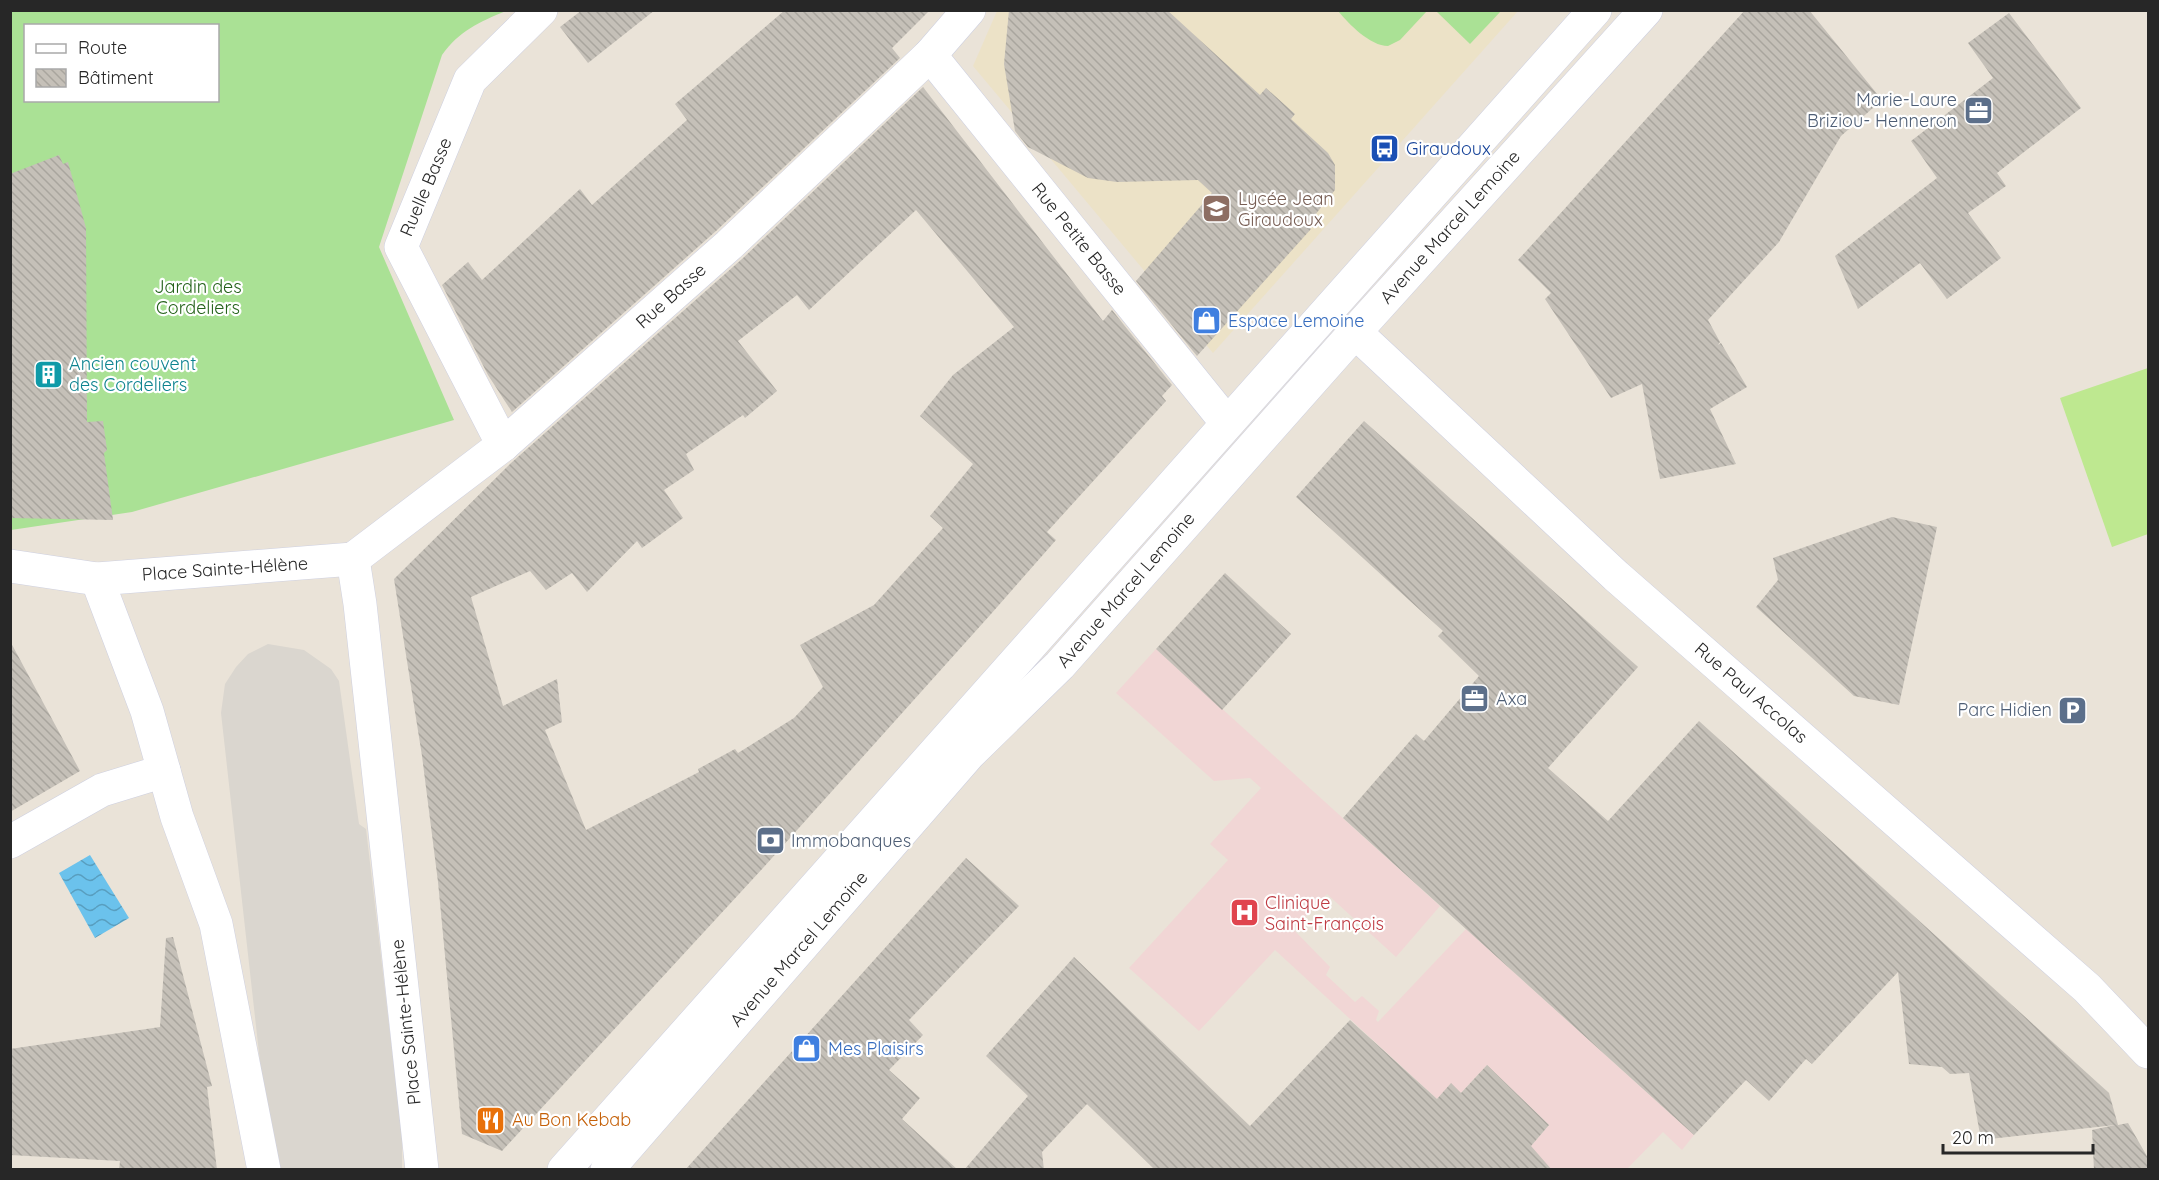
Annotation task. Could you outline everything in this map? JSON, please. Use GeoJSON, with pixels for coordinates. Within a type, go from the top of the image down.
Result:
{"type":"FeatureCollection","features":[{"type":"Feature","properties":{"kind":"street","name":"Ruelle Basse"},"geometry":{"type":"LineString","coordinates":[[503,445],[401,247],[470,80],[541,10]]}},
{"type":"Feature","properties":{"kind":"street","name":"Rue Basse"},"geometry":{"type":"LineString","coordinates":[[353,559],[503,445],[729,245],[930,55],[969,10]]}},
{"type":"Feature","properties":{"kind":"street","name":"Avenue Marcel Lemoine"},"geometry":{"type":"LineString","coordinates":[[607,1170],[929,779],[1033,641],[1595,10]]}},
{"type":"Feature","properties":{"kind":"street","name":"Avenue Marcel Lemoine"},"geometry":{"type":"LineString","coordinates":[[564,1170],[929,779],[969,754],[1060,665],[1355,332],[1646,10]]}},
{"type":"Feature","properties":{"kind":"street","name":"Rue Petite Basse"},"geometry":{"type":"LineString","coordinates":[[930,55],[1227,423]]}},
{"type":"Feature","properties":{"kind":"street","name":"Rue Paul Accolas"},"geometry":{"type":"LineString","coordinates":[[1355,332],[1616,576],[2087,988],[2148,1052]]}},
{"type":"Feature","properties":{"kind":"street","name":"Place Sainte-Hélène"},"geometry":{"type":"LineString","coordinates":[[10,566],[98,579],[353,559],[362,615],[422,1170]]}},
{"type":"Feature","properties":{"kind":"street"},"geometry":{"type":"LineString","coordinates":[[98,579],[147,711],[164,771],[216,924],[264,1170]]}},
{"type":"Feature","properties":{"kind":"street"},"geometry":{"type":"LineString","coordinates":[[1033,641],[1060,665]]}},
{"type":"Feature","properties":{"kind":"street"},"geometry":{"type":"LineString","coordinates":[[10,842],[102,790],[164,771]]}},
{"type":"Feature","properties":{"kind":"shaded area","name":"Lycée Jean Giraudoux"},"geometry":{"type":"Polygon","coordinates":[[[997,11],[1518,11],[1213,353],[973,66],[997,11]]]}},
{"type":"Feature","properties":{"kind":"shaded area"},"geometry":{"type":"Polygon","coordinates":[[[268,644],[304,650],[331,669],[339,681],[359,824],[366,829],[402,1135],[402,1169],[272,1169],[221,713],[225,684],[236,667],[248,654],[268,644]]]}},
{"type":"Feature","properties":{"kind":"shaded area","name":"Clinique Saint-François"},"geometry":{"type":"Polygon","coordinates":[[[1156,649],[1440,906],[1396,957],[1327,894],[1293,929],[1330,967],[1326,975],[1355,1002],[1362,996],[1379,1011],[1376,1020],[1378,1022],[1466,929],[1694,1135],[1682,1150],[1663,1132],[1627,1169],[1522,1169],[1531,1146],[1549,1125],[1487,1065],[1461,1093],[1451,1084],[1437,1099],[1275,950],[1199,1031],[1129,968],[1228,860],[1210,844],[1261,788],[1250,778],[1214,781],[1116,693],[1156,649]]]}},
{"type":"Feature","properties":{"kind":"green space","name":"Jardin des Cordeliers"},"geometry":{"type":"Polygon","coordinates":[[[10,11],[506,11],[470,28],[442,55],[379,247],[454,420],[132,512],[11,530],[10,11]]]}},
{"type":"Feature","properties":{"kind":"green space"},"geometry":{"type":"Polygon","coordinates":[[[1338,11],[1427,11],[1400,40],[1388,46],[1367,38],[1338,11]]]}},
{"type":"Feature","properties":{"kind":"green space"},"geometry":{"type":"Polygon","coordinates":[[[1436,11],[1501,11],[1470,44],[1436,11]]]}},
{"type":"Feature","properties":{"kind":"green space"},"geometry":{"type":"Polygon","coordinates":[[[2148,368],[2148,534],[2112,547],[2060,398],[2148,368]]]}},
{"type":"Feature","properties":{"kind":"water"},"geometry":{"type":"Polygon","coordinates":[[[90,855],[129,918],[95,938],[59,873],[90,855]]]}},
{"type":"Feature","properties":{"kind":"building"},"geometry":{"type":"Polygon","coordinates":[[[582,10],[655,10],[588,63],[560,27],[582,10]]]}},
{"type":"Feature","properties":{"kind":"building"},"geometry":{"type":"Polygon","coordinates":[[[785,10],[930,10],[892,48],[900,58],[716,231],[512,412],[488,375],[442,285],[468,262],[482,280],[580,189],[592,205],[687,120],[675,104],[785,10]]]}},
{"type":"Feature","properties":{"kind":"building"},"geometry":{"type":"Polygon","coordinates":[[[1009,10],[1167,10],[1260,95],[1266,88],[1295,114],[1291,119],[1328,153],[1335,165],[1335,190],[1307,225],[1311,229],[1197,356],[1136,281],[1212,193],[1198,180],[1117,182],[1088,178],[1028,147],[1015,131],[1004,64],[1009,10]]]}},
{"type":"Feature","properties":{"kind":"building"},"geometry":{"type":"Polygon","coordinates":[[[1745,10],[1809,10],[1882,100],[1841,136],[1779,242],[1708,320],[1720,342],[1718,345],[1721,343],[1747,387],[1710,409],[1736,464],[1660,479],[1642,384],[1611,398],[1545,299],[1551,293],[1518,260],[1745,10]]]}},
{"type":"Feature","properties":{"kind":"building"},"geometry":{"type":"Polygon","coordinates":[[[2009,13],[2081,108],[1997,173],[2006,186],[1968,213],[2001,258],[1947,299],[1920,263],[1858,309],[1835,256],[1937,178],[1911,141],[1993,78],[1968,43],[2009,13]]]}},
{"type":"Feature","properties":{"kind":"building"},"geometry":{"type":"Polygon","coordinates":[[[923,87],[1103,321],[1112,310],[1172,385],[1162,396],[1166,401],[1047,532],[1056,540],[763,868],[502,1151],[462,1134],[438,882],[422,756],[394,579],[511,463],[742,259],[923,87]],[[916,210],[809,310],[797,295],[738,341],[777,391],[745,418],[743,415],[686,454],[694,470],[664,490],[683,518],[642,548],[637,541],[587,592],[572,573],[546,590],[530,571],[471,597],[503,706],[557,679],[562,722],[545,730],[586,830],[699,772],[698,769],[735,749],[738,753],[794,718],[823,687],[800,645],[874,605],[943,528],[930,516],[973,464],[920,416],[953,375],[1014,327],[916,210]]]}},
{"type":"Feature","properties":{"kind":"building","name":"Ancien couvent des Cordeliers"},"geometry":{"type":"Polygon","coordinates":[[[59,155],[63,164],[68,162],[86,228],[87,422],[103,421],[107,450],[104,453],[113,520],[10,518],[10,174],[59,155]]]}},
{"type":"Feature","properties":{"kind":"building"},"geometry":{"type":"Polygon","coordinates":[[[1364,421],[1638,667],[1548,768],[1608,821],[1699,721],[2109,1093],[2118,1125],[2128,1123],[2148,1158],[2148,1170],[2094,1170],[2092,1130],[2115,1125],[1981,1140],[1969,1073],[1950,1074],[1942,1067],[1909,1064],[1898,972],[1812,1064],[1806,1059],[1769,1101],[1746,1080],[1694,1135],[1343,818],[1416,734],[1424,741],[1479,676],[1438,636],[1443,631],[1296,497],[1364,421]]]}},
{"type":"Feature","properties":{"kind":"building"},"geometry":{"type":"Polygon","coordinates":[[[1892,517],[1937,527],[1899,705],[1854,696],[1756,607],[1778,580],[1773,558],[1892,517]]]}},
{"type":"Feature","properties":{"kind":"building"},"geometry":{"type":"Polygon","coordinates":[[[1225,573],[1291,634],[1222,710],[1156,649],[1225,573]]]}},
{"type":"Feature","properties":{"kind":"building"},"geometry":{"type":"Polygon","coordinates":[[[10,641],[80,771],[10,812],[10,641]]]}},
{"type":"Feature","properties":{"kind":"building"},"geometry":{"type":"Polygon","coordinates":[[[966,858],[1019,906],[909,1020],[923,1035],[889,1070],[920,1098],[902,1119],[958,1170],[685,1170],[966,858]]]}},
{"type":"Feature","properties":{"kind":"building"},"geometry":{"type":"Polygon","coordinates":[[[173,937],[212,1086],[207,1087],[217,1170],[119,1170],[120,1161],[10,1155],[10,1049],[160,1027],[166,938],[173,937]]]}},
{"type":"Feature","properties":{"kind":"building"},"geometry":{"type":"Polygon","coordinates":[[[1074,957],[1250,1126],[1350,1020],[1437,1099],[1451,1083],[1461,1093],[1487,1065],[1549,1125],[1531,1146],[1552,1170],[1155,1170],[1087,1104],[1042,1152],[1044,1170],[964,1170],[1028,1096],[986,1056],[1074,957]]]}},
{"type":"Feature","properties":{"kind":"place","name":"Marie-Laure Briziou- Henneron"},"geometry":{"type":"Point","coordinates":[1978,110]}},
{"type":"Feature","properties":{"kind":"place","name":"Giraudoux"},"geometry":{"type":"Point","coordinates":[1385,149]}},
{"type":"Feature","properties":{"kind":"place","name":"Lycée Jean Giraudoux"},"geometry":{"type":"Point","coordinates":[1217,209]}},
{"type":"Feature","properties":{"kind":"place","name":"Espace Lemoine"},"geometry":{"type":"Point","coordinates":[1207,321]}},
{"type":"Feature","properties":{"kind":"place","name":"Ancien couvent des Cordeliers"},"geometry":{"type":"Point","coordinates":[48,374]}},
{"type":"Feature","properties":{"kind":"place","name":"Axa"},"geometry":{"type":"Point","coordinates":[1475,699]}},
{"type":"Feature","properties":{"kind":"place","name":"Parc Hidien"},"geometry":{"type":"Point","coordinates":[2073,710]}},
{"type":"Feature","properties":{"kind":"place","name":"Immobanques"},"geometry":{"type":"Point","coordinates":[770,841]}},
{"type":"Feature","properties":{"kind":"place","name":"Clinique Saint-François"},"geometry":{"type":"Point","coordinates":[1244,913]}},
{"type":"Feature","properties":{"kind":"place","name":"Mes Plaisirs"},"geometry":{"type":"Point","coordinates":[807,1049]}},
{"type":"Feature","properties":{"kind":"place","name":"Au Bon Kebab"},"geometry":{"type":"Point","coordinates":[491,1120]}}]}
